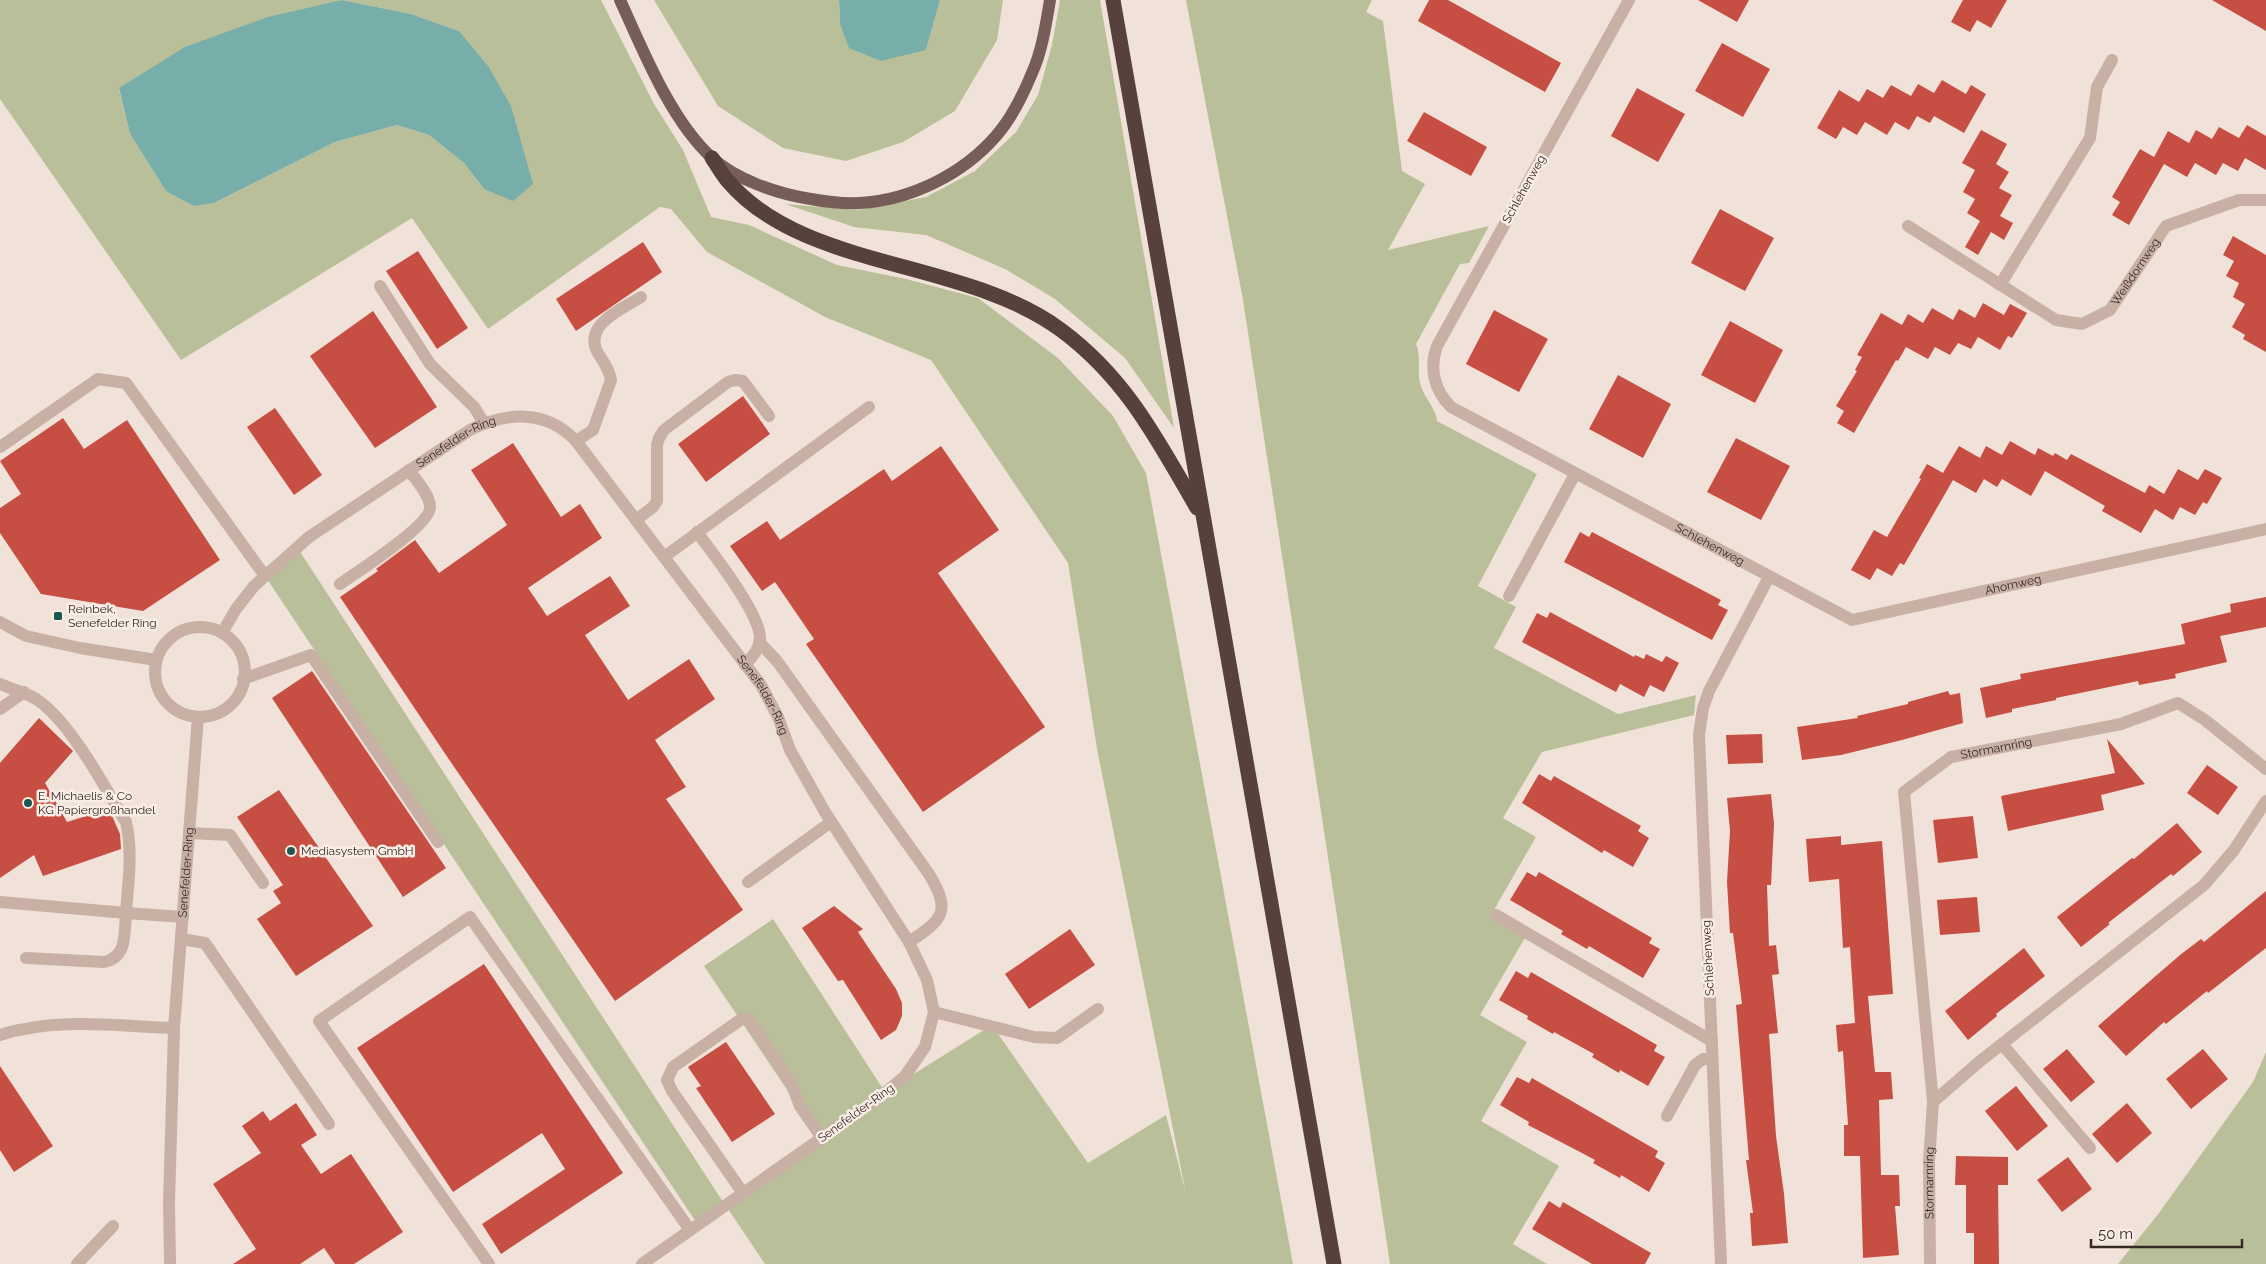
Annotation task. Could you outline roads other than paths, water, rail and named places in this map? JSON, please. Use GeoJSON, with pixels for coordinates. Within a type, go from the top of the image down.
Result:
{"type":"FeatureCollection","features":[{"type":"Feature","properties":{"kind":"highway"},"geometry":{"type":"LineString","coordinates":[[1113,0],[1156,240],[1284,994],[1334,1264]]}},
{"type":"Feature","properties":{"kind":"highway"},"geometry":{"type":"LineString","coordinates":[[712,158],[727,180],[748,199],[768,215],[794,230],[850,252],[969,284],[1001,296],[1060,329],[1102,366],[1144,416],[1202,517]]}},
{"type":"Feature","properties":{"kind":"main road"},"geometry":{"type":"LineString","coordinates":[[620,0],[655,75],[680,116],[712,158],[742,177],[789,196],[827,202],[860,203],[890,199],[919,190],[949,175],[997,136],[1017,104],[1033,72],[1044,34],[1050,0]]}},
{"type":"Feature","properties":{"kind":"street","name":"Schlehenweg"},"geometry":{"type":"LineString","coordinates":[[1629,0],[1439,341],[1433,364],[1437,387],[1443,398],[1456,410],[1769,576],[1709,691],[1699,726],[1721,1264]]}},
{"type":"Feature","properties":{"kind":"street"},"geometry":{"type":"LineString","coordinates":[[2000,285],[2090,138],[2097,87],[2112,60]]}},
{"type":"Feature","properties":{"kind":"street","name":"Weißdornweg"},"geometry":{"type":"LineString","coordinates":[[1908,226],[2056,320],[2082,324],[2110,310],[2166,226],[2239,200],[2266,200]]}},
{"type":"Feature","properties":{"kind":"street"},"geometry":{"type":"LineString","coordinates":[[380,286],[430,364],[474,407],[484,423]]}},
{"type":"Feature","properties":{"kind":"street"},"geometry":{"type":"LineString","coordinates":[[576,441],[593,430],[611,380],[610,371],[596,349],[596,333],[600,324],[641,297]]}},
{"type":"Feature","properties":{"kind":"street"},"geometry":{"type":"LineString","coordinates":[[0,447],[98,379],[126,383],[265,576]]}},
{"type":"Feature","properties":{"kind":"street"},"geometry":{"type":"LineString","coordinates":[[636,520],[653,507],[657,501],[657,445],[664,430],[728,382],[735,380],[743,382],[769,416]]}},
{"type":"Feature","properties":{"kind":"street"},"geometry":{"type":"LineString","coordinates":[[664,557],[869,407]]}},
{"type":"Feature","properties":{"kind":"street","name":"Senefelder-Ring"},"geometry":{"type":"LineString","coordinates":[[222,633],[236,609],[254,586],[309,537],[470,430],[496,418],[526,416],[550,422],[565,430],[576,441],[765,693],[778,717],[790,750],[831,822],[909,942],[928,980],[934,1012],[925,1047],[905,1076],[876,1100],[642,1264]]}},
{"type":"Feature","properties":{"kind":"street"},"geometry":{"type":"LineString","coordinates":[[340,584],[401,540],[419,525],[430,512],[430,501],[409,470]]}},
{"type":"Feature","properties":{"kind":"street"},"geometry":{"type":"LineString","coordinates":[[1509,596],[1575,474]]}},
{"type":"Feature","properties":{"kind":"street","name":"Ahornweg"},"geometry":{"type":"LineString","coordinates":[[1769,576],[1852,620],[2266,529]]}},
{"type":"Feature","properties":{"kind":"street"},"geometry":{"type":"LineString","coordinates":[[697,532],[743,598],[755,621],[760,638],[758,650],[745,665]]}},
{"type":"Feature","properties":{"kind":"street"},"geometry":{"type":"LineString","coordinates":[[0,622],[26,636],[80,648],[156,660]]}},
{"type":"Feature","properties":{"kind":"street"},"geometry":{"type":"LineString","coordinates":[[202,628],[222,633],[234,642],[241,655],[244,670],[243,679],[236,698],[226,708],[212,715],[198,717],[179,711],[163,698],[157,687],[155,674],[156,660],[162,648],[171,637],[182,630],[202,628]]}},
{"type":"Feature","properties":{"kind":"street"},"geometry":{"type":"LineString","coordinates":[[759,642],[777,661],[940,893],[943,906],[937,919],[925,932],[909,942]]}},
{"type":"Feature","properties":{"kind":"street"},"geometry":{"type":"LineString","coordinates":[[243,679],[311,655],[438,842]]}},
{"type":"Feature","properties":{"kind":"street"},"geometry":{"type":"LineString","coordinates":[[0,684],[24,692],[39,701],[67,732],[126,822],[129,836],[130,855],[121,952],[113,960],[104,962],[26,958]]}},
{"type":"Feature","properties":{"kind":"street"},"geometry":{"type":"LineString","coordinates":[[0,709],[24,692]]}},
{"type":"Feature","properties":{"kind":"street","name":"Stormarnring"},"geometry":{"type":"LineString","coordinates":[[1930,1264],[1929,1162],[1933,1102],[1904,792],[1951,757],[2121,724],[2178,704],[2205,720],[2266,769]]}},
{"type":"Feature","properties":{"kind":"street","name":"Senefelder-Ring"},"geometry":{"type":"LineString","coordinates":[[170,1264],[168,1203],[174,1028],[198,717]]}},
{"type":"Feature","properties":{"kind":"street"},"geometry":{"type":"LineString","coordinates":[[1933,1102],[2002,1044],[2204,885],[2234,850],[2266,801]]}},
{"type":"Feature","properties":{"kind":"street"},"geometry":{"type":"LineString","coordinates":[[748,882],[831,822]]}},
{"type":"Feature","properties":{"kind":"street"},"geometry":{"type":"LineString","coordinates":[[189,833],[230,834],[263,882]]}},
{"type":"Feature","properties":{"kind":"street"},"geometry":{"type":"LineString","coordinates":[[0,902],[182,917]]}},
{"type":"Feature","properties":{"kind":"street"},"geometry":{"type":"LineString","coordinates":[[1496,915],[1712,1041]]}},
{"type":"Feature","properties":{"kind":"street"},"geometry":{"type":"LineString","coordinates":[[489,1264],[319,1021],[470,917],[690,1230]]}},
{"type":"Feature","properties":{"kind":"street"},"geometry":{"type":"LineString","coordinates":[[181,939],[205,943],[328,1124]]}},
{"type":"Feature","properties":{"kind":"street"},"geometry":{"type":"LineString","coordinates":[[934,1012],[1034,1037],[1057,1038],[1098,1010]]}},
{"type":"Feature","properties":{"kind":"street"},"geometry":{"type":"LineString","coordinates":[[743,1193],[672,1091],[667,1080],[673,1067],[743,1018],[749,1020],[792,1085],[800,1106],[822,1138]]}},
{"type":"Feature","properties":{"kind":"street"},"geometry":{"type":"LineString","coordinates":[[0,1035],[18,1029],[50,1024],[174,1028]]}},
{"type":"Feature","properties":{"kind":"street"},"geometry":{"type":"LineString","coordinates":[[2002,1044],[2090,1148]]}},
{"type":"Feature","properties":{"kind":"street"},"geometry":{"type":"LineString","coordinates":[[1667,1116],[1695,1065],[1703,1060],[1712,1059]]}},
{"type":"Feature","properties":{"kind":"street"},"geometry":{"type":"LineString","coordinates":[[77,1264],[113,1226]]}},
{"type":"Feature","properties":{"kind":"street"},"geometry":{"type":"LineString","coordinates":[[1712,1264],[1721,1249]]}},
{"type":"Feature","properties":{"kind":"water"},"geometry":{"type":"Polygon","coordinates":[[[342,0],[411,14],[459,31],[488,66],[511,106],[533,184],[513,201],[484,189],[464,163],[429,135],[397,125],[335,142],[214,203],[194,206],[166,191],[130,134],[119,88],[185,47],[268,17],[342,0]]]}},
{"type":"Feature","properties":{"kind":"water"},"geometry":{"type":"Polygon","coordinates":[[[839,0],[940,0],[926,50],[881,61],[849,48],[840,24],[839,0]]]}},
{"type":"Feature","properties":{"kind":"place","name":"Reinbek, Senefelder Ring"},"geometry":{"type":"Point","coordinates":[58,616]}},
{"type":"Feature","properties":{"kind":"place","name":"E. Michaelis & Co KG Papiergroßhandel"},"geometry":{"type":"Point","coordinates":[28,803]}},
{"type":"Feature","properties":{"kind":"place","name":"Mediasystem GmbH"},"geometry":{"type":"Point","coordinates":[291,851]}}]}
